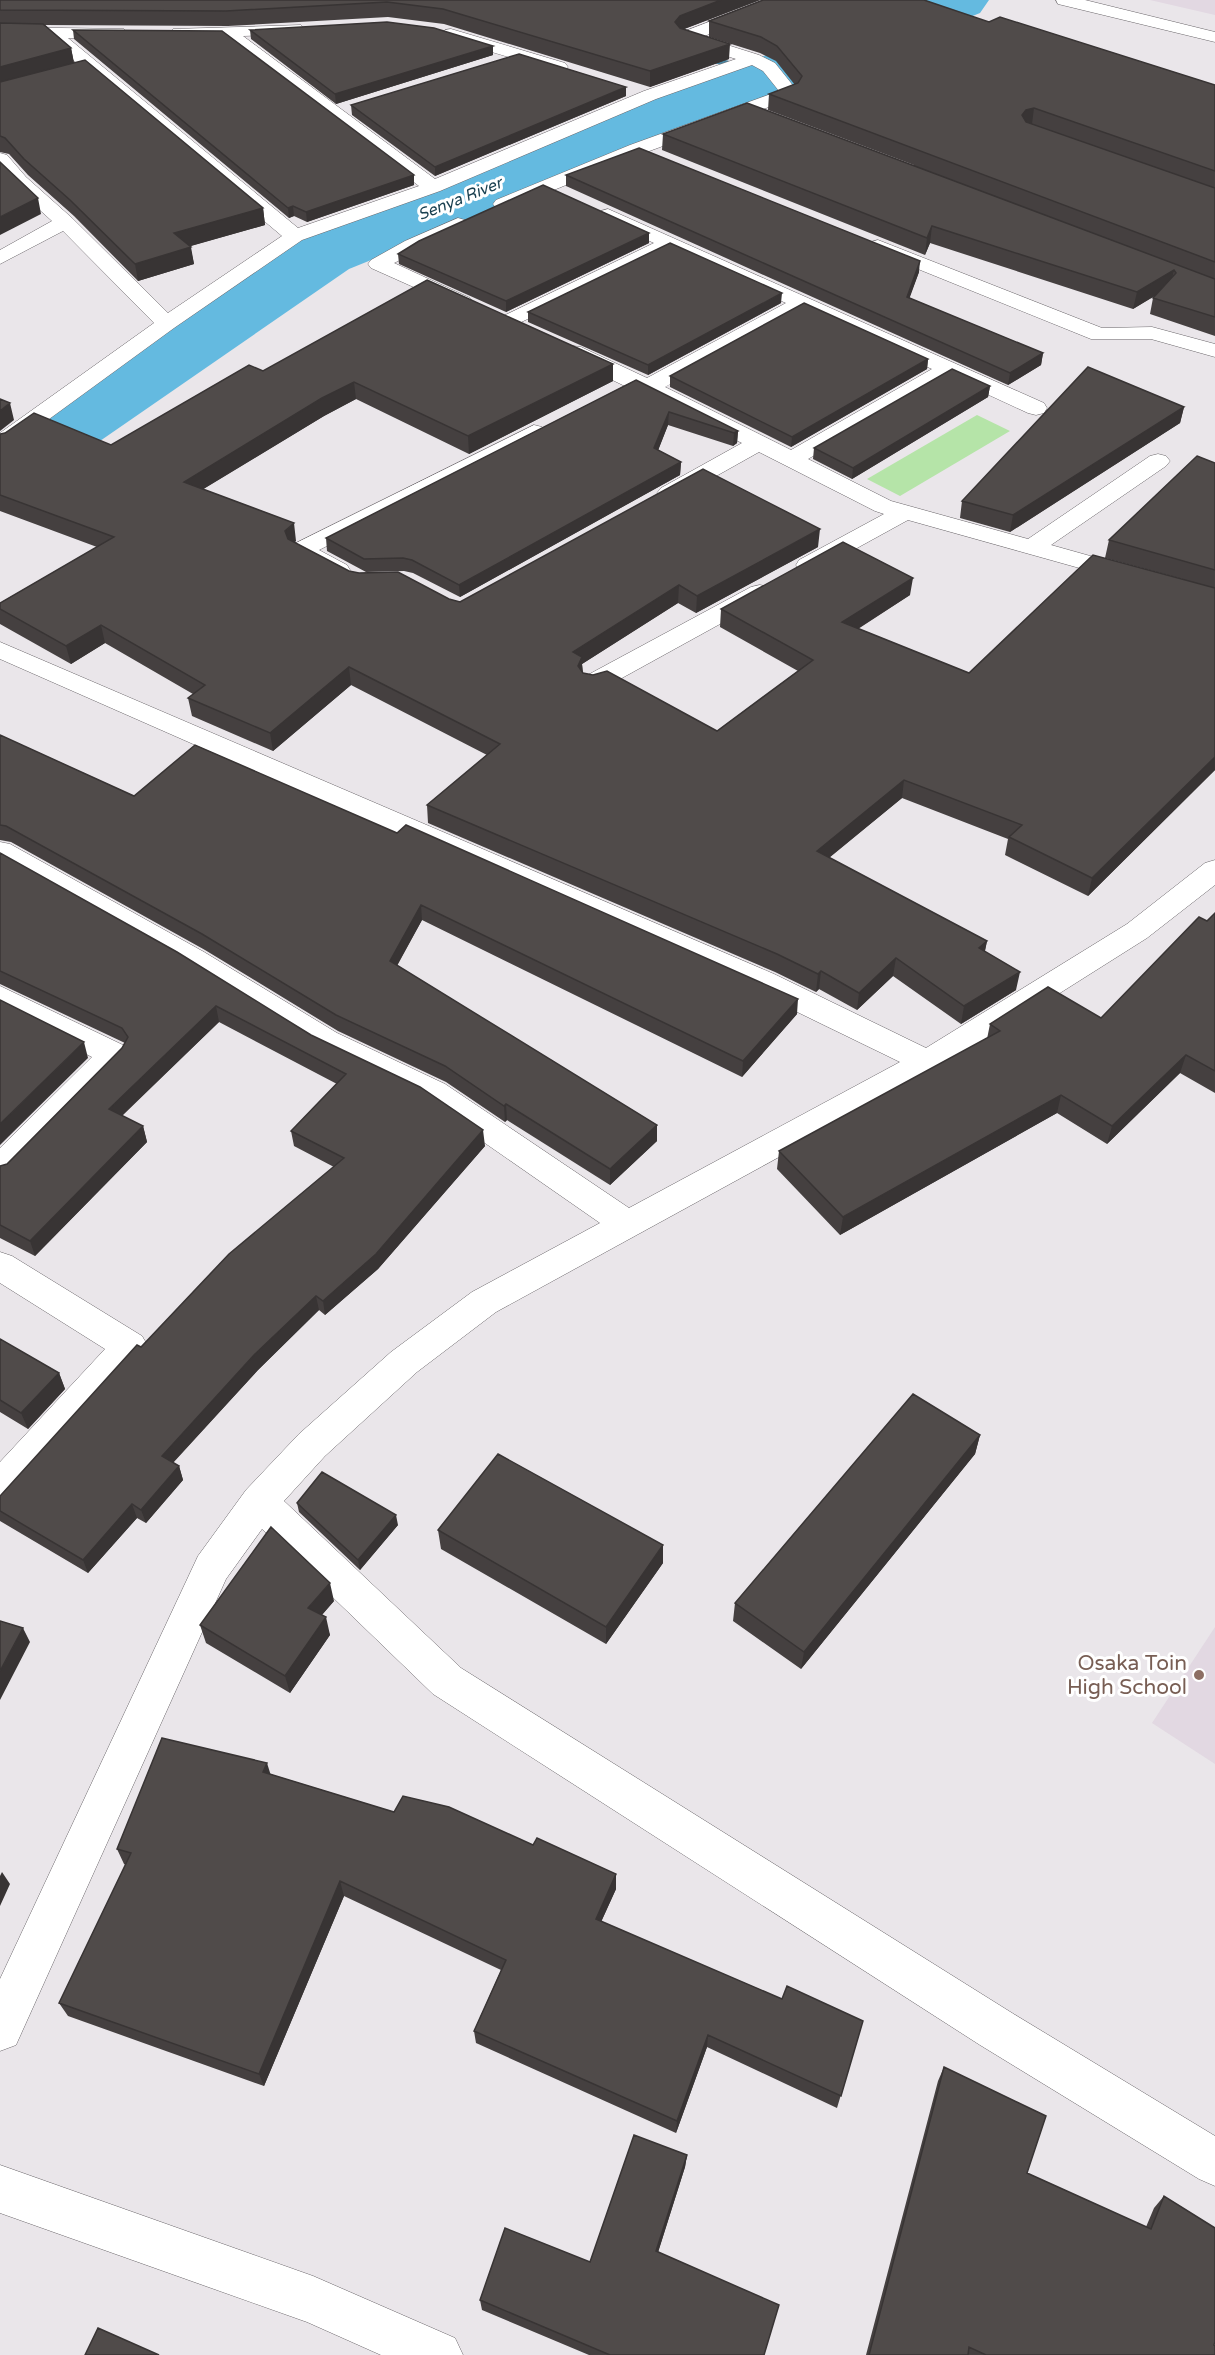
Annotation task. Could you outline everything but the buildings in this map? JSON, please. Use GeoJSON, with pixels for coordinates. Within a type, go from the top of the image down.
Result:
{"type":"FeatureCollection","features":[{"type":"Feature","properties":{"kind":"street"},"geometry":{"type":"LineString","coordinates":[[528,332],[378,264],[412,244],[543,186],[790,93],[757,62],[686,37],[766,5],[809,0]]}},
{"type":"Feature","properties":{"kind":"street"},"geometry":{"type":"LineString","coordinates":[[1064,0],[1215,37]]}},
{"type":"Feature","properties":{"kind":"street"},"geometry":{"type":"LineString","coordinates":[[766,5],[800,19]]}},
{"type":"Feature","properties":{"kind":"street"},"geometry":{"type":"LineString","coordinates":[[158,33],[228,33],[308,28]]}},
{"type":"Feature","properties":{"kind":"street"},"geometry":{"type":"LineString","coordinates":[[437,30],[574,72]]}},
{"type":"Feature","properties":{"kind":"street"},"geometry":{"type":"LineString","coordinates":[[0,32],[135,33]]}},
{"type":"Feature","properties":{"kind":"street"},"geometry":{"type":"LineString","coordinates":[[228,33],[433,187]]}},
{"type":"Feature","properties":{"kind":"street"},"geometry":{"type":"LineString","coordinates":[[53,34],[295,236]]}},
{"type":"Feature","properties":{"kind":"street"},"geometry":{"type":"LineString","coordinates":[[486,65],[519,55]]}},
{"type":"Feature","properties":{"kind":"street"},"geometry":{"type":"LineString","coordinates":[[0,444],[166,324],[295,236],[433,187],[650,95],[721,70],[757,62]]}},
{"type":"Feature","properties":{"kind":"street"},"geometry":{"type":"LineString","coordinates":[[72,71],[92,66]]}},
{"type":"Feature","properties":{"kind":"street"},"geometry":{"type":"LineString","coordinates":[[628,89],[650,95]]}},
{"type":"Feature","properties":{"kind":"street"},"geometry":{"type":"LineString","coordinates":[[334,112],[356,105]]}},
{"type":"Feature","properties":{"kind":"street"},"geometry":{"type":"LineString","coordinates":[[744,109],[777,121]]}},
{"type":"Feature","properties":{"kind":"street"},"geometry":{"type":"LineString","coordinates":[[637,149],[659,158]]}},
{"type":"Feature","properties":{"kind":"street"},"geometry":{"type":"LineString","coordinates":[[0,159],[19,182],[65,222],[166,324]]}},
{"type":"Feature","properties":{"kind":"street"},"geometry":{"type":"LineString","coordinates":[[0,192],[19,182]]}},
{"type":"Feature","properties":{"kind":"street"},"geometry":{"type":"LineString","coordinates":[[543,186],[1036,408]]}},
{"type":"Feature","properties":{"kind":"street"},"geometry":{"type":"LineString","coordinates":[[0,258],[65,222]]}},
{"type":"Feature","properties":{"kind":"street"},"geometry":{"type":"LineString","coordinates":[[857,237],[1099,334],[1152,333],[1215,351]]}},
{"type":"Feature","properties":{"kind":"street"},"geometry":{"type":"LineString","coordinates":[[506,322],[670,243]]}},
{"type":"Feature","properties":{"kind":"street"},"geometry":{"type":"LineString","coordinates":[[633,386],[802,303]]}},
{"type":"Feature","properties":{"kind":"street"},"geometry":{"type":"LineString","coordinates":[[549,341],[633,386],[759,443],[883,506],[1215,599]]}},
{"type":"Feature","properties":{"kind":"street"},"geometry":{"type":"LineString","coordinates":[[792,459],[948,369]]}},
{"type":"Feature","properties":{"kind":"street"},"geometry":{"type":"LineString","coordinates":[[361,582],[301,550],[552,423]]}},
{"type":"Feature","properties":{"kind":"street"},"geometry":{"type":"LineString","coordinates":[[646,507],[759,443]]}},
{"type":"Feature","properties":{"kind":"street"},"geometry":{"type":"LineString","coordinates":[[1031,548],[1158,461]]}},
{"type":"Feature","properties":{"kind":"street"},"geometry":{"type":"LineString","coordinates":[[593,683],[905,512]]}},
{"type":"Feature","properties":{"kind":"street"},"geometry":{"type":"LineString","coordinates":[[0,650],[763,982],[927,1062]]}},
{"type":"Feature","properties":{"kind":"street"},"geometry":{"type":"LineString","coordinates":[[0,851],[193,959],[326,1041],[434,1092],[627,1224]]}},
{"type":"Feature","properties":{"kind":"street"},"geometry":{"type":"LineString","coordinates":[[0,2029],[212,1568],[259,1502],[312,1445],[404,1362],[484,1302],[927,1062],[1137,931],[1215,870]]}},
{"type":"Feature","properties":{"kind":"street"},"geometry":{"type":"LineString","coordinates":[[0,997],[114,1054],[0,1168]]}},
{"type":"Feature","properties":{"kind":"street"},"geometry":{"type":"LineString","coordinates":[[0,1266],[130,1346],[0,1488]]}},
{"type":"Feature","properties":{"kind":"street"},"geometry":{"type":"LineString","coordinates":[[259,1502],[447,1681],[986,2022],[1215,2163]]}},
{"type":"Feature","properties":{"kind":"street"},"geometry":{"type":"LineString","coordinates":[[0,2189],[313,2300],[383,2344],[438,2355]]}},
{"type":"Feature","properties":{"kind":"shaded area"},"geometry":{"type":"Polygon","coordinates":[[[1150,0],[1215,0],[1215,15],[1150,0]]]}},
{"type":"Feature","properties":{"kind":"shaded area","name":"Osaka Toin High School"},"geometry":{"type":"Polygon","coordinates":[[[1215,1627],[1215,1764],[1152,1723],[1215,1627]]]}},
{"type":"Feature","properties":{"kind":"green space"},"geometry":{"type":"Polygon","coordinates":[[[977,415],[1010,431],[900,496],[867,479],[977,415]]]}},
{"type":"Feature","properties":{"kind":"waterway","name":"Senya River"},"geometry":{"type":"LineString","coordinates":[[0,473],[324,254],[959,0]]}},
{"type":"Feature","properties":{"kind":"waterway"},"geometry":{"type":"LineString","coordinates":[[695,55],[771,75]]}},
{"type":"Feature","properties":{"kind":"place","name":"Osaka Toin High School"},"geometry":{"type":"Point","coordinates":[1199,1675]}}]}
